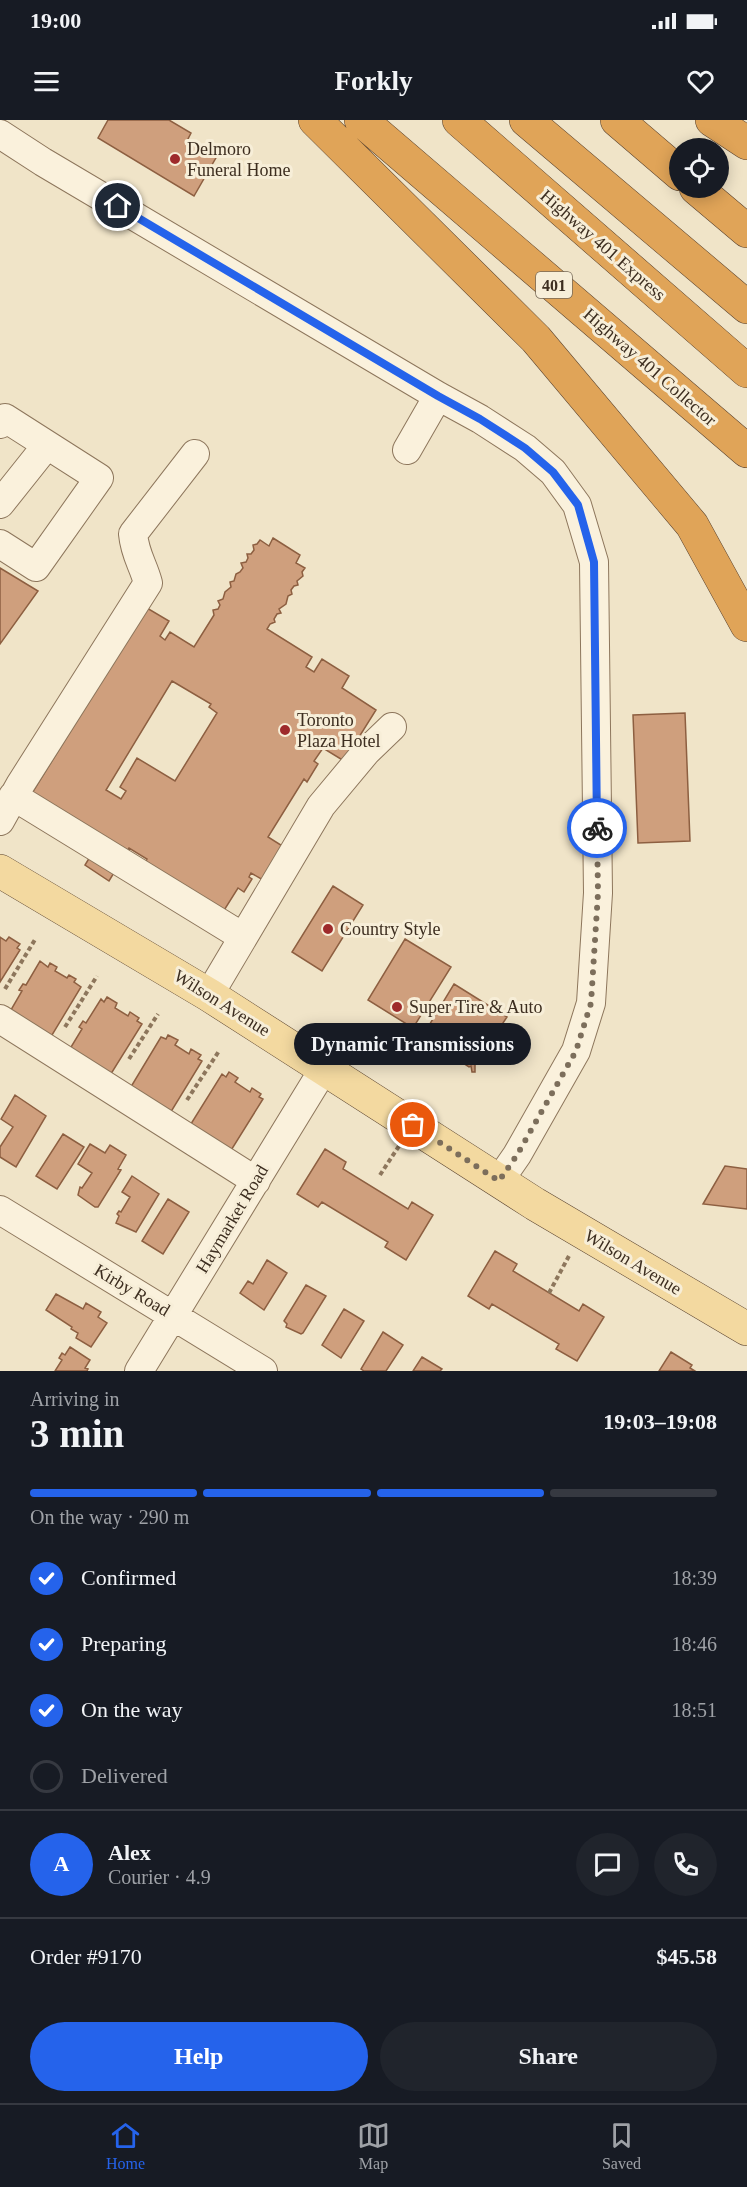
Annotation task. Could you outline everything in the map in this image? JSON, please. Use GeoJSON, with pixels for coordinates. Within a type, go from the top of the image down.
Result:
{"type":"FeatureCollection","features":[{"type":"Feature","properties":{"kind":"highway"},"geometry":{"type":"LineString","coordinates":[[315,120],[536,339],[692,525],[747,626]]}},
{"type":"Feature","properties":{"kind":"highway","name":"Highway 401 Collector"},"geometry":{"type":"LineString","coordinates":[[361,120],[747,451]]}},
{"type":"Feature","properties":{"kind":"highway","name":"Highway 401 Express"},"geometry":{"type":"LineString","coordinates":[[459,120],[747,370]]}},
{"type":"Feature","properties":{"kind":"highway"},"geometry":{"type":"LineString","coordinates":[[526,120],[747,307]]}},
{"type":"Feature","properties":{"kind":"highway"},"geometry":{"type":"LineString","coordinates":[[617,120],[669,165]]}},
{"type":"Feature","properties":{"kind":"highway"},"geometry":{"type":"LineString","coordinates":[[712,120],[747,143]]}},
{"type":"Feature","properties":{"kind":"highway"},"geometry":{"type":"LineString","coordinates":[[708,198],[747,231]]}},
{"type":"Feature","properties":{"kind":"main road","name":"Wilson Avenue"},"geometry":{"type":"LineString","coordinates":[[0,871],[209,994],[499,1181],[747,1329]]}},
{"type":"Feature","properties":{"kind":"street"},"geometry":{"type":"LineString","coordinates":[[0,134],[43,162],[480,419],[525,448],[553,472],[578,505],[594,562],[598,893],[591,1003],[576,1051],[517,1155],[499,1181]]}},
{"type":"Feature","properties":{"kind":"street"},"geometry":{"type":"LineString","coordinates":[[407,450],[438,396]]}},
{"type":"Feature","properties":{"kind":"street"},"geometry":{"type":"LineString","coordinates":[[0,424],[4,418],[99,478],[36,567],[0,544]]}},
{"type":"Feature","properties":{"kind":"street"},"geometry":{"type":"LineString","coordinates":[[0,504],[47,445]]}},
{"type":"Feature","properties":{"kind":"street"},"geometry":{"type":"LineString","coordinates":[[0,821],[148,583],[135,550],[133,534],[195,454]]}},
{"type":"Feature","properties":{"kind":"street"},"geometry":{"type":"LineString","coordinates":[[209,994],[321,806],[366,752],[392,728]]}},
{"type":"Feature","properties":{"kind":"street"},"geometry":{"type":"LineString","coordinates":[[14,796],[243,938]]}},
{"type":"Feature","properties":{"kind":"street"},"geometry":{"type":"LineString","coordinates":[[0,1019],[256,1181]]}},
{"type":"Feature","properties":{"kind":"street","name":"Haymarket Road"},"geometry":{"type":"LineString","coordinates":[[139,1371],[325,1067]]}},
{"type":"Feature","properties":{"kind":"street","name":"Kirby Road"},"geometry":{"type":"LineString","coordinates":[[0,1210],[263,1371]]}},
{"type":"Feature","properties":{"kind":"path"},"geometry":{"type":"LineString","coordinates":[[5,989],[36,938]]}},
{"type":"Feature","properties":{"kind":"path"},"geometry":{"type":"LineString","coordinates":[[65,1027],[97,976]]}},
{"type":"Feature","properties":{"kind":"path"},"geometry":{"type":"LineString","coordinates":[[129,1059],[158,1014]]}},
{"type":"Feature","properties":{"kind":"path"},"geometry":{"type":"LineString","coordinates":[[187,1100],[219,1051]]}},
{"type":"Feature","properties":{"kind":"path"},"geometry":{"type":"LineString","coordinates":[[380,1175],[413,1125]]}},
{"type":"Feature","properties":{"kind":"path"},"geometry":{"type":"LineString","coordinates":[[549,1293],[582,1232]]}},
{"type":"Feature","properties":{"kind":"building","name":"Delmoro Funeral Home"},"geometry":{"type":"Polygon","coordinates":[[[108,120],[169,120],[191,133],[188,139],[217,156],[194,196],[98,138],[108,120]]]}},
{"type":"Feature","properties":{"kind":"building","name":"Toronto Plaza Hotel"},"geometry":{"type":"Polygon","coordinates":[[[273,538],[300,555],[296,563],[305,568],[302,572],[303,576],[297,581],[298,585],[291,590],[292,594],[288,596],[286,604],[279,609],[281,613],[277,614],[275,622],[267,629],[312,657],[306,667],[314,672],[322,659],[349,676],[342,688],[376,710],[344,761],[323,748],[314,761],[318,764],[307,782],[304,779],[268,837],[284,847],[263,880],[251,873],[249,877],[252,879],[244,892],[238,888],[223,912],[145,863],[147,859],[129,848],[109,881],[85,865],[102,837],[32,793],[147,608],[169,621],[160,636],[165,640],[170,632],[194,647],[214,615],[213,610],[218,609],[220,605],[218,601],[223,599],[225,592],[231,587],[230,582],[234,581],[236,574],[243,568],[241,563],[246,562],[247,554],[251,554],[254,550],[253,545],[260,540],[269,546],[273,538]],[[172,681],[106,790],[121,799],[126,791],[120,787],[137,758],[175,781],[217,713],[209,707],[211,704],[172,681]]]}},
{"type":"Feature","properties":{"kind":"building"},"geometry":{"type":"Polygon","coordinates":[[[0,568],[38,591],[0,644],[0,568]]]}},
{"type":"Feature","properties":{"kind":"building"},"geometry":{"type":"Polygon","coordinates":[[[685,713],[690,841],[638,843],[633,715],[685,713]]]}},
{"type":"Feature","properties":{"kind":"building","name":"Country Style"},"geometry":{"type":"Polygon","coordinates":[[[333,886],[363,905],[322,971],[292,952],[333,886]]]}},
{"type":"Feature","properties":{"kind":"building"},"geometry":{"type":"Polygon","coordinates":[[[0,937],[6,941],[9,937],[20,944],[17,948],[20,950],[0,982],[0,937]]]}},
{"type":"Feature","properties":{"kind":"building"},"geometry":{"type":"Polygon","coordinates":[[[405,939],[451,967],[413,1028],[368,1000],[405,939]]]}},
{"type":"Feature","properties":{"kind":"building"},"geometry":{"type":"Polygon","coordinates":[[[40,961],[48,967],[50,963],[57,967],[55,971],[67,978],[69,975],[76,979],[74,982],[81,987],[49,1040],[8,1015],[22,991],[19,990],[23,984],[26,985],[40,961]]]}},
{"type":"Feature","properties":{"kind":"building"},"geometry":{"type":"Polygon","coordinates":[[[454,984],[507,1017],[475,1065],[475,1072],[472,1072],[471,1066],[469,1067],[422,1037],[454,984]]]}},
{"type":"Feature","properties":{"kind":"building"},"geometry":{"type":"Polygon","coordinates":[[[107,997],[117,1003],[115,1008],[128,1016],[130,1012],[139,1018],[137,1021],[142,1024],[109,1077],[68,1052],[82,1029],[79,1027],[83,1021],[86,1023],[101,999],[104,1002],[107,997]]]}},
{"type":"Feature","properties":{"kind":"building"},"geometry":{"type":"Polygon","coordinates":[[[168,1035],[178,1040],[175,1045],[189,1054],[191,1049],[201,1055],[198,1059],[202,1061],[169,1115],[129,1090],[161,1037],[166,1039],[168,1035]]]}},
{"type":"Feature","properties":{"kind":"building"},"geometry":{"type":"Polygon","coordinates":[[[229,1072],[238,1078],[235,1082],[250,1092],[252,1088],[261,1094],[259,1097],[263,1099],[230,1152],[189,1127],[222,1074],[226,1077],[229,1072]]]}},
{"type":"Feature","properties":{"kind":"building"},"geometry":{"type":"Polygon","coordinates":[[[15,1095],[46,1116],[16,1167],[0,1157],[0,1147],[13,1127],[1,1119],[15,1095]]]}},
{"type":"Feature","properties":{"kind":"building"},"geometry":{"type":"Polygon","coordinates":[[[63,1134],[84,1147],[57,1189],[36,1176],[63,1134]]]}},
{"type":"Feature","properties":{"kind":"building"},"geometry":{"type":"Polygon","coordinates":[[[90,1144],[105,1153],[110,1145],[126,1155],[118,1169],[121,1170],[98,1207],[78,1195],[80,1187],[82,1188],[92,1173],[78,1164],[90,1144]]]}},
{"type":"Feature","properties":{"kind":"building"},"geometry":{"type":"Polygon","coordinates":[[[325,1149],[346,1162],[343,1169],[408,1209],[412,1202],[433,1215],[406,1260],[385,1247],[388,1242],[322,1202],[318,1207],[297,1194],[325,1149]]]}},
{"type":"Feature","properties":{"kind":"building"},"geometry":{"type":"Polygon","coordinates":[[[725,1166],[747,1169],[747,1209],[703,1204],[725,1166]]]}},
{"type":"Feature","properties":{"kind":"building"},"geometry":{"type":"Polygon","coordinates":[[[132,1176],[159,1194],[136,1232],[116,1223],[119,1216],[117,1214],[121,1212],[130,1197],[122,1192],[132,1176]]]}},
{"type":"Feature","properties":{"kind":"building"},"geometry":{"type":"Polygon","coordinates":[[[168,1199],[189,1212],[163,1254],[142,1241],[168,1199]]]}},
{"type":"Feature","properties":{"kind":"building"},"geometry":{"type":"Polygon","coordinates":[[[495,1251],[517,1264],[513,1271],[579,1311],[583,1304],[604,1317],[577,1361],[556,1349],[559,1344],[492,1304],[489,1309],[468,1296],[495,1251]]]}},
{"type":"Feature","properties":{"kind":"building"},"geometry":{"type":"Polygon","coordinates":[[[267,1260],[287,1273],[264,1310],[240,1293],[248,1281],[253,1284],[267,1260]]]}},
{"type":"Feature","properties":{"kind":"building"},"geometry":{"type":"Polygon","coordinates":[[[306,1285],[326,1296],[301,1334],[286,1327],[287,1324],[284,1321],[306,1285]]]}},
{"type":"Feature","properties":{"kind":"building"},"geometry":{"type":"Polygon","coordinates":[[[56,1294],[83,1309],[86,1303],[101,1312],[98,1317],[107,1323],[91,1347],[76,1338],[78,1333],[71,1329],[72,1327],[46,1310],[56,1294]]]}},
{"type":"Feature","properties":{"kind":"building"},"geometry":{"type":"Polygon","coordinates":[[[344,1309],[364,1321],[341,1358],[322,1345],[344,1309]]]}},
{"type":"Feature","properties":{"kind":"building"},"geometry":{"type":"Polygon","coordinates":[[[383,1332],[403,1345],[386,1371],[364,1371],[361,1369],[383,1332]]]}},
{"type":"Feature","properties":{"kind":"building"},"geometry":{"type":"Polygon","coordinates":[[[70,1347],[90,1360],[85,1368],[88,1369],[87,1371],[55,1371],[62,1360],[59,1358],[62,1353],[65,1355],[70,1347]]]}},
{"type":"Feature","properties":{"kind":"building"},"geometry":{"type":"Polygon","coordinates":[[[671,1352],[692,1365],[690,1368],[695,1371],[659,1371],[671,1352]]]}},
{"type":"Feature","properties":{"kind":"building"},"geometry":{"type":"Polygon","coordinates":[[[422,1357],[442,1369],[440,1371],[413,1371],[422,1357]]]}},
{"type":"Feature","properties":{"kind":"way so far"},"geometry":{"type":"LineString","coordinates":[[413,1125],[499,1181],[517,1155],[576,1051],[591,1003],[598,893],[597,828]]}},
{"type":"Feature","properties":{"kind":"place","name":"Delmoro Funeral Home"},"geometry":{"type":"Point","coordinates":[175,159]}},
{"type":"Feature","properties":{"kind":"place","name":"Toronto Plaza Hotel"},"geometry":{"type":"Point","coordinates":[285,730]}},
{"type":"Feature","properties":{"kind":"place","name":"Country Style"},"geometry":{"type":"Point","coordinates":[328,929]}},
{"type":"Feature","properties":{"kind":"place","name":"Super Tire & Auto"},"geometry":{"type":"Point","coordinates":[397,1007]}},
{"type":"Feature","properties":{"kind":"place","name":"Dynamic Transmissions"},"geometry":{"type":"Point","coordinates":[413,1125]}},
{"type":"Feature","properties":{"kind":"route"},"geometry":{"type":"LineString","coordinates":[[118,206],[480,419],[525,448],[553,472],[578,505],[594,562],[597,828]]}}]}
